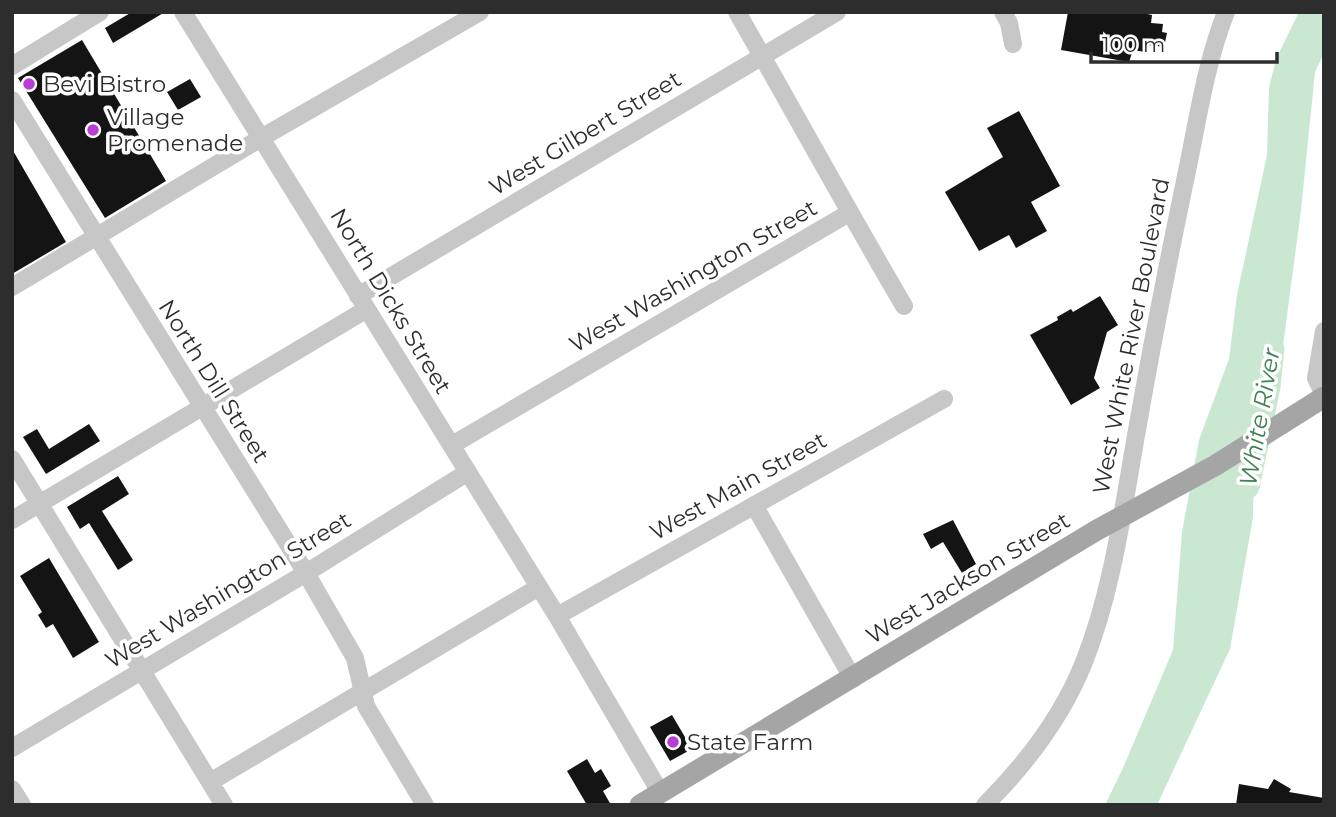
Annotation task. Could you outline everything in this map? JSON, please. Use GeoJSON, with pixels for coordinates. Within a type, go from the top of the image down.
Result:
{"type":"FeatureCollection","features":[{"type":"Feature","properties":{"kind":"main road","name":"West Jackson Street"},"geometry":{"type":"LineString","coordinates":[[640,805],[1122,517],[1256,441],[1324,396]]}},
{"type":"Feature","properties":{"kind":"street"},"geometry":{"type":"LineString","coordinates":[[12,66],[100,12]]}},
{"type":"Feature","properties":{"kind":"street","name":"North Dicks Street"},"geometry":{"type":"LineString","coordinates":[[183,12],[557,616],[660,792]]}},
{"type":"Feature","properties":{"kind":"street"},"geometry":{"type":"LineString","coordinates":[[12,286],[261,138],[481,12]]}},
{"type":"Feature","properties":{"kind":"street"},"geometry":{"type":"LineString","coordinates":[[737,12],[904,306]]}},
{"type":"Feature","properties":{"kind":"street","name":"West Gilbert Street"},"geometry":{"type":"LineString","coordinates":[[12,520],[202,408],[363,302],[837,12]]}},
{"type":"Feature","properties":{"kind":"street"},"geometry":{"type":"LineString","coordinates":[[1003,12],[1009,23],[1013,44]]}},
{"type":"Feature","properties":{"kind":"street","name":"West White River Boulevard"},"geometry":{"type":"LineString","coordinates":[[985,805],[1049,727],[1073,686],[1102,608],[1122,517],[1158,309],[1208,70],[1226,12]]}},
{"type":"Feature","properties":{"kind":"street","name":"North Dill Street"},"geometry":{"type":"LineString","coordinates":[[12,100],[306,573],[355,658],[366,706],[425,805]]}},
{"type":"Feature","properties":{"kind":"street","name":"West Washington Street"},"geometry":{"type":"LineString","coordinates":[[452,445],[849,213]]}},
{"type":"Feature","properties":{"kind":"street"},"geometry":{"type":"LineString","coordinates":[[1324,331],[1317,377],[1324,396]]}},
{"type":"Feature","properties":{"kind":"street","name":"West Main Street"},"geometry":{"type":"LineString","coordinates":[[557,616],[944,399]]}},
{"type":"Feature","properties":{"kind":"street"},"geometry":{"type":"LineString","coordinates":[[12,459],[224,805]]}},
{"type":"Feature","properties":{"kind":"street","name":"West Washington Street"},"geometry":{"type":"LineString","coordinates":[[12,748],[306,573],[468,472]]}},
{"type":"Feature","properties":{"kind":"street"},"geometry":{"type":"LineString","coordinates":[[754,505],[853,679]]}},
{"type":"Feature","properties":{"kind":"street"},"geometry":{"type":"LineString","coordinates":[[210,782],[539,587]]}},
{"type":"Feature","properties":{"kind":"street"},"geometry":{"type":"LineString","coordinates":[[12,789],[22,805]]}},
{"type":"Feature","properties":{"kind":"shaded area"},"geometry":{"type":"Polygon","coordinates":[[[1299,12],[1324,12],[1324,53],[1315,72],[1301,210],[1282,353],[1255,411],[1253,517],[1230,649],[1157,805],[1105,805],[1173,650],[1182,532],[1199,440],[1229,359],[1237,295],[1267,155],[1269,88],[1276,59],[1299,12]]]}},
{"type":"Feature","properties":{"kind":"building"},"geometry":{"type":"Polygon","coordinates":[[[132,12],[165,12],[113,43],[105,28],[132,12]]]}},
{"type":"Feature","properties":{"kind":"building"},"geometry":{"type":"Polygon","coordinates":[[[1068,12],[1138,12],[1152,15],[1151,23],[1163,24],[1162,32],[1167,33],[1164,47],[1147,45],[1145,52],[1133,50],[1129,62],[1061,50],[1068,12]]]}},
{"type":"Feature","properties":{"kind":"building","name":"Village Promenade"},"geometry":{"type":"Polygon","coordinates":[[[82,40],[166,181],[105,218],[18,78],[82,40]]]}},
{"type":"Feature","properties":{"kind":"building"},"geometry":{"type":"Polygon","coordinates":[[[190,79],[201,97],[178,110],[167,92],[190,79]]]}},
{"type":"Feature","properties":{"kind":"building"},"geometry":{"type":"Polygon","coordinates":[[[1019,111],[1060,186],[1031,202],[1047,231],[1016,248],[1009,235],[979,251],[945,192],[1003,157],[987,128],[1019,111]]]}},
{"type":"Feature","properties":{"kind":"building"},"geometry":{"type":"Polygon","coordinates":[[[12,149],[66,242],[12,274],[12,149]]]}},
{"type":"Feature","properties":{"kind":"building"},"geometry":{"type":"Polygon","coordinates":[[[1100,296],[1118,325],[1107,332],[1094,378],[1100,388],[1071,405],[1030,335],[1058,320],[1057,317],[1071,309],[1073,312],[1100,296]]]}},
{"type":"Feature","properties":{"kind":"building"},"geometry":{"type":"Polygon","coordinates":[[[89,424],[100,441],[46,474],[23,437],[37,429],[49,449],[89,424]]]}},
{"type":"Feature","properties":{"kind":"building"},"geometry":{"type":"Polygon","coordinates":[[[118,476],[129,494],[102,511],[133,560],[118,570],[89,523],[80,529],[67,507],[118,476]]]}},
{"type":"Feature","properties":{"kind":"building"},"geometry":{"type":"Polygon","coordinates":[[[953,520],[976,564],[962,573],[943,542],[931,549],[923,534],[953,520]]]}},
{"type":"Feature","properties":{"kind":"building"},"geometry":{"type":"Polygon","coordinates":[[[49,558],[99,642],[73,658],[53,624],[46,628],[38,615],[42,612],[20,576],[49,558]]]}},
{"type":"Feature","properties":{"kind":"building","name":"State Farm"},"geometry":{"type":"Polygon","coordinates":[[[672,715],[692,749],[670,761],[650,727],[672,715]]]}},
{"type":"Feature","properties":{"kind":"building"},"geometry":{"type":"Polygon","coordinates":[[[587,759],[595,773],[601,769],[611,786],[603,791],[611,805],[587,805],[567,771],[587,759]]]}},
{"type":"Feature","properties":{"kind":"building"},"geometry":{"type":"Polygon","coordinates":[[[1274,779],[1291,789],[1289,792],[1324,798],[1324,805],[1236,805],[1239,784],[1268,789],[1274,779]]]}},
{"type":"Feature","properties":{"kind":"waterway","name":"White River"},"geometry":{"type":"LineString","coordinates":[[1248,487],[1269,387],[1273,349]]}},
{"type":"Feature","properties":{"kind":"place","name":"Bevi Bistro"},"geometry":{"type":"Point","coordinates":[29,84]}},
{"type":"Feature","properties":{"kind":"place","name":"Village Promenade"},"geometry":{"type":"Point","coordinates":[93,130]}},
{"type":"Feature","properties":{"kind":"place","name":"State Farm"},"geometry":{"type":"Point","coordinates":[673,742]}}]}
